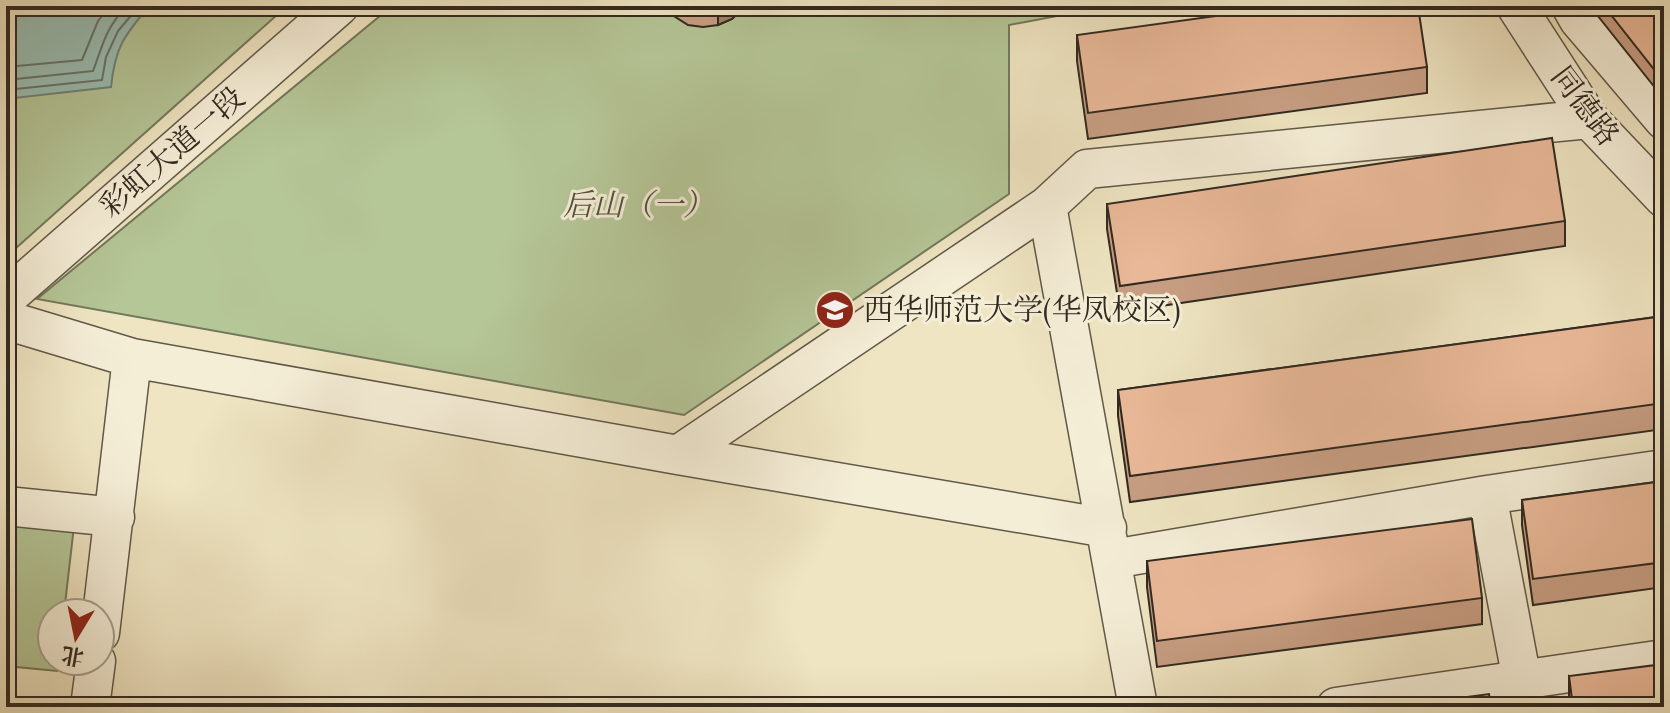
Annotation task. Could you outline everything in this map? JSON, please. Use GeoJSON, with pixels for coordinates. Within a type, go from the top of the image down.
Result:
{"type":"FeatureCollection","features":[{"type":"Feature","properties":{"kind":"street","name":"彩虹大道一段"},"geometry":{"type":"LineString","coordinates":[[6,298],[339,6]]}},
{"type":"Feature","properties":{"kind":"street","name":"同德路"},"geometry":{"type":"LineString","coordinates":[[1516,6],[1589,119],[1664,198]]}},
{"type":"Feature","properties":{"kind":"street"},"geometry":{"type":"LineString","coordinates":[[1571,6],[1579,20],[1664,120]]}},
{"type":"Feature","properties":{"kind":"street"},"geometry":{"type":"LineString","coordinates":[[678,455],[1047,206],[1087,169],[1589,119]]}},
{"type":"Feature","properties":{"kind":"street"},"geometry":{"type":"LineString","coordinates":[[1047,206],[1098,394],[1110,544],[1138,707]]}},
{"type":"Feature","properties":{"kind":"street"},"geometry":{"type":"LineString","coordinates":[[6,320],[132,358],[678,455],[1110,544],[1664,469]]}},
{"type":"Feature","properties":{"kind":"street"},"geometry":{"type":"LineString","coordinates":[[105,597],[132,358]]}},
{"type":"Feature","properties":{"kind":"street"},"geometry":{"type":"LineString","coordinates":[[1487,495],[1524,694]]}},
{"type":"Feature","properties":{"kind":"street"},"geometry":{"type":"LineString","coordinates":[[6,506],[115,517]]}},
{"type":"Feature","properties":{"kind":"street"},"geometry":{"type":"LineString","coordinates":[[1336,707],[1524,694],[1664,659]]}},
{"type":"Feature","properties":{"kind":"street"},"geometry":{"type":"LineString","coordinates":[[90,707],[94,677]]}},
{"type":"Feature","properties":{"kind":"green space"},"geometry":{"type":"Polygon","coordinates":[[[6,6],[287,6],[6,257],[6,6]]]}},
{"type":"Feature","properties":{"kind":"green space","name":"后山（一）"},"geometry":{"type":"Polygon","coordinates":[[[392,6],[1110,6],[1009,25],[1009,194],[684,415],[37,299],[392,6]]]}},
{"type":"Feature","properties":{"kind":"green space"},"geometry":{"type":"Polygon","coordinates":[[[6,519],[74,526],[66,597],[36,597],[36,669],[6,666],[6,519]]]}},
{"type":"Feature","properties":{"kind":"water"},"geometry":{"type":"Polygon","coordinates":[[[6,6],[149,6],[122,43],[111,87],[6,99],[6,6]]]}},
{"type":"Feature","properties":{"kind":"building"},"geometry":{"type":"Polygon","coordinates":[[[679,6],[732,6],[718,13],[703,15],[688,12],[679,6]]]}},
{"type":"Feature","properties":{"kind":"building"},"geometry":{"type":"Polygon","coordinates":[[[1289,6],[1418,6],[1427,67],[1088,113],[1077,35],[1289,6]]]}},
{"type":"Feature","properties":{"kind":"building"},"geometry":{"type":"Polygon","coordinates":[[[1604,6],[1664,6],[1664,82],[1604,6]]]}},
{"type":"Feature","properties":{"kind":"building"},"geometry":{"type":"Polygon","coordinates":[[[1552,138],[1565,221],[1120,286],[1107,204],[1552,138]]]}},
{"type":"Feature","properties":{"kind":"building"},"geometry":{"type":"Polygon","coordinates":[[[1664,316],[1664,403],[1130,476],[1118,390],[1664,316]]]}},
{"type":"Feature","properties":{"kind":"building"},"geometry":{"type":"Polygon","coordinates":[[[1664,481],[1664,562],[1533,579],[1522,500],[1664,481]]]}},
{"type":"Feature","properties":{"kind":"building"},"geometry":{"type":"Polygon","coordinates":[[[1472,519],[1482,598],[1157,641],[1147,561],[1472,519]]]}},
{"type":"Feature","properties":{"kind":"building"},"geometry":{"type":"Polygon","coordinates":[[[1664,664],[1664,707],[1573,707],[1569,676],[1664,664]]]}},
{"type":"Feature","properties":{"kind":"building"},"geometry":{"type":"Polygon","coordinates":[[[1489,694],[1491,707],[1392,707],[1489,694]]]}},
{"type":"Feature","properties":{"kind":"place","name":"西华师范大学(华凤校区)"},"geometry":{"type":"Point","coordinates":[835,310]}}]}
